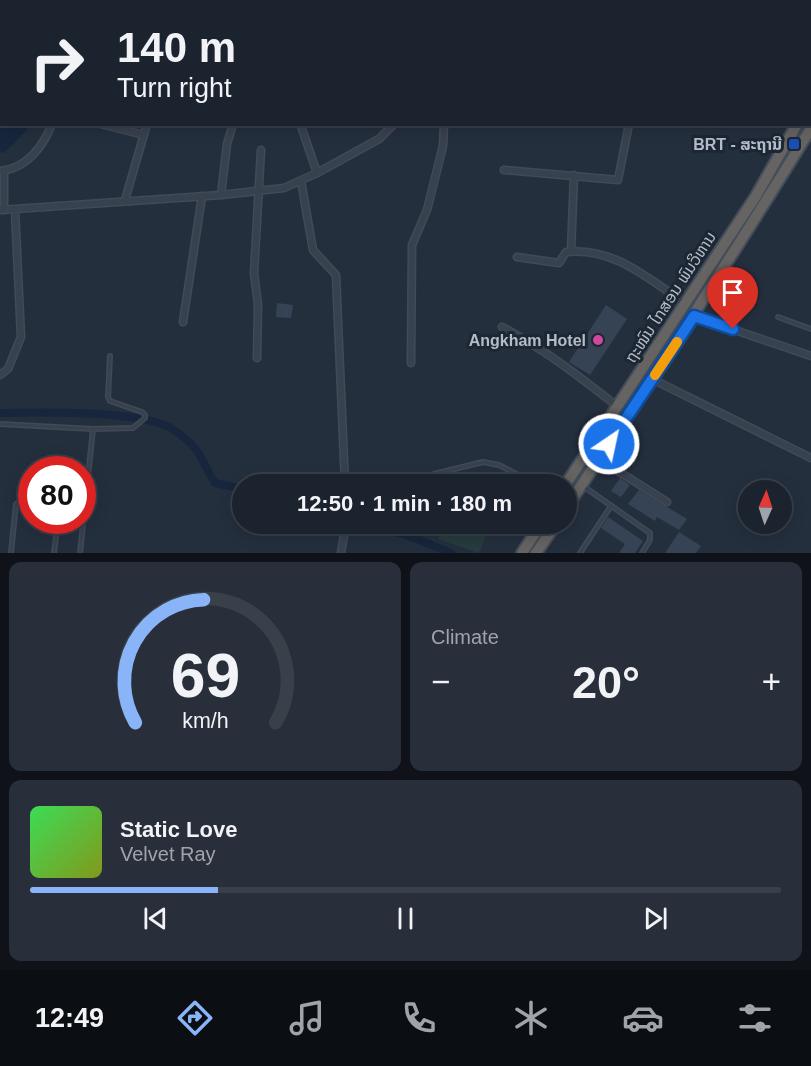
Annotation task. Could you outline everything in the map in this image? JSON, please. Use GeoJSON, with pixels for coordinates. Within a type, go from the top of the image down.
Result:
{"type":"FeatureCollection","features":[{"type":"Feature","properties":{"kind":"highway","name":"ຖະໜົນ ໄກສອນ ພົມວິຫານ"},"geometry":{"type":"LineString","coordinates":[[573,474],[756,196],[796,126]]}},
{"type":"Feature","properties":{"kind":"highway","name":"ຖະໜົນ ໄກສອນ ພົມວິຫານ"},"geometry":{"type":"LineString","coordinates":[[577,491],[694,316],[713,282],[811,128]]}},
{"type":"Feature","properties":{"kind":"highway"},"geometry":{"type":"LineString","coordinates":[[607,422],[620,430]]}},
{"type":"Feature","properties":{"kind":"highway"},"geometry":{"type":"LineString","coordinates":[[522,553],[534,534]]}},
{"type":"Feature","properties":{"kind":"highway"},"geometry":{"type":"LineString","coordinates":[[536,553],[549,534]]}},
{"type":"Feature","properties":{"kind":"street"},"geometry":{"type":"LineString","coordinates":[[51,126],[44,142],[30,159],[2,171],[2,210],[221,195],[284,188],[317,174],[379,139],[392,126]]}},
{"type":"Feature","properties":{"kind":"street"},"geometry":{"type":"LineString","coordinates":[[109,126],[144,135]]}},
{"type":"Feature","properties":{"kind":"street"},"geometry":{"type":"LineString","coordinates":[[125,200],[146,126]]}},
{"type":"Feature","properties":{"kind":"street"},"geometry":{"type":"LineString","coordinates":[[221,195],[227,144],[232,126]]}},
{"type":"Feature","properties":{"kind":"street"},"geometry":{"type":"LineString","coordinates":[[301,126],[317,174]]}},
{"type":"Feature","properties":{"kind":"street"},"geometry":{"type":"LineString","coordinates":[[411,363],[412,245],[427,210],[443,146],[444,126]]}},
{"type":"Feature","properties":{"kind":"street"},"geometry":{"type":"LineString","coordinates":[[504,170],[618,180],[629,126]]}},
{"type":"Feature","properties":{"kind":"street"},"geometry":{"type":"LineString","coordinates":[[257,358],[258,303],[254,273],[261,150]]}},
{"type":"Feature","properties":{"kind":"street"},"geometry":{"type":"LineString","coordinates":[[571,251],[574,176]]}},
{"type":"Feature","properties":{"kind":"street"},"geometry":{"type":"LineString","coordinates":[[301,181],[313,250],[336,275],[345,474]]}},
{"type":"Feature","properties":{"kind":"street"},"geometry":{"type":"LineString","coordinates":[[183,322],[202,196]]}},
{"type":"Feature","properties":{"kind":"street"},"geometry":{"type":"LineString","coordinates":[[0,375],[8,369],[21,338],[15,210]]}},
{"type":"Feature","properties":{"kind":"street"},"geometry":{"type":"LineString","coordinates":[[517,257],[559,262],[565,252],[571,251],[612,257],[625,263],[684,303]]}},
{"type":"Feature","properties":{"kind":"street"},"geometry":{"type":"LineString","coordinates":[[694,316],[811,356]]}},
{"type":"Feature","properties":{"kind":"street"},"geometry":{"type":"LineString","coordinates":[[502,327],[556,359],[617,406]]}},
{"type":"Feature","properties":{"kind":"street"},"geometry":{"type":"LineString","coordinates":[[652,379],[811,458]]}},
{"type":"Feature","properties":{"kind":"street"},"geometry":{"type":"LineString","coordinates":[[599,459],[667,502]]}},
{"type":"Feature","properties":{"kind":"street"},"geometry":{"type":"LineString","coordinates":[[341,553],[344,534]]}},
{"type":"Feature","properties":{"kind":"lane"},"geometry":{"type":"LineString","coordinates":[[778,317],[811,329]]}},
{"type":"Feature","properties":{"kind":"lane"},"geometry":{"type":"LineString","coordinates":[[0,424],[126,430],[134,428],[144,418],[142,412],[110,401],[108,397],[110,356]]}},
{"type":"Feature","properties":{"kind":"lane"},"geometry":{"type":"LineString","coordinates":[[80,553],[93,429]]}},
{"type":"Feature","properties":{"kind":"lane"},"geometry":{"type":"LineString","coordinates":[[434,474],[483,462],[499,465],[517,474]]}},
{"type":"Feature","properties":{"kind":"lane"},"geometry":{"type":"LineString","coordinates":[[581,485],[650,533],[650,540],[642,553]]}},
{"type":"Feature","properties":{"kind":"lane"},"geometry":{"type":"LineString","coordinates":[[11,553],[16,504],[18,503]]}},
{"type":"Feature","properties":{"kind":"lane"},"geometry":{"type":"LineString","coordinates":[[580,553],[611,506]]}},
{"type":"Feature","properties":{"kind":"lane"},"geometry":{"type":"LineString","coordinates":[[54,553],[56,534]]}},
{"type":"Feature","properties":{"kind":"green space"},"geometry":{"type":"Polygon","coordinates":[[[440,534],[486,534],[479,553],[438,539],[440,534]]]}},
{"type":"Feature","properties":{"kind":"water"},"geometry":{"type":"Polygon","coordinates":[[[0,126],[28,126],[4,153],[0,152],[0,126]]]}},
{"type":"Feature","properties":{"kind":"building"},"geometry":{"type":"Polygon","coordinates":[[[277,303],[293,305],[291,318],[276,317],[277,303]]]}},
{"type":"Feature","properties":{"kind":"building","name":"Angkham Hotel"},"geometry":{"type":"Polygon","coordinates":[[[606,305],[627,319],[590,375],[569,362],[606,305]]]}},
{"type":"Feature","properties":{"kind":"building"},"geometry":{"type":"Polygon","coordinates":[[[620,478],[630,485],[621,497],[611,491],[620,478]]]}},
{"type":"Feature","properties":{"kind":"building"},"geometry":{"type":"Polygon","coordinates":[[[639,490],[687,519],[679,530],[657,517],[655,521],[628,504],[639,490]]]}},
{"type":"Feature","properties":{"kind":"building"},"geometry":{"type":"Polygon","coordinates":[[[608,517],[643,541],[635,553],[619,553],[625,544],[601,528],[608,517]]]}},
{"type":"Feature","properties":{"kind":"building"},"geometry":{"type":"Polygon","coordinates":[[[679,532],[701,546],[696,553],[665,553],[679,532]]]}},
{"type":"Feature","properties":{"kind":"waterway"},"geometry":{"type":"LineString","coordinates":[[0,413],[87,413],[153,421],[169,427],[191,444],[215,483],[232,487]]}},
{"type":"Feature","properties":{"kind":"waterway"},"geometry":{"type":"LineString","coordinates":[[404,534],[451,553]]}},
{"type":"Feature","properties":{"kind":"slow traffic"},"geometry":{"type":"LineString","coordinates":[[655,375],[677,342]]}},
{"type":"Feature","properties":{"kind":"place","name":"BRT - ສະຖານີ"},"geometry":{"type":"Point","coordinates":[794,144]}},
{"type":"Feature","properties":{"kind":"place","name":"Angkham Hotel"},"geometry":{"type":"Point","coordinates":[598,340]}},
{"type":"Feature","properties":{"kind":"route"},"geometry":{"type":"LineString","coordinates":[[609,444],[694,316],[733,329]]}}]}
